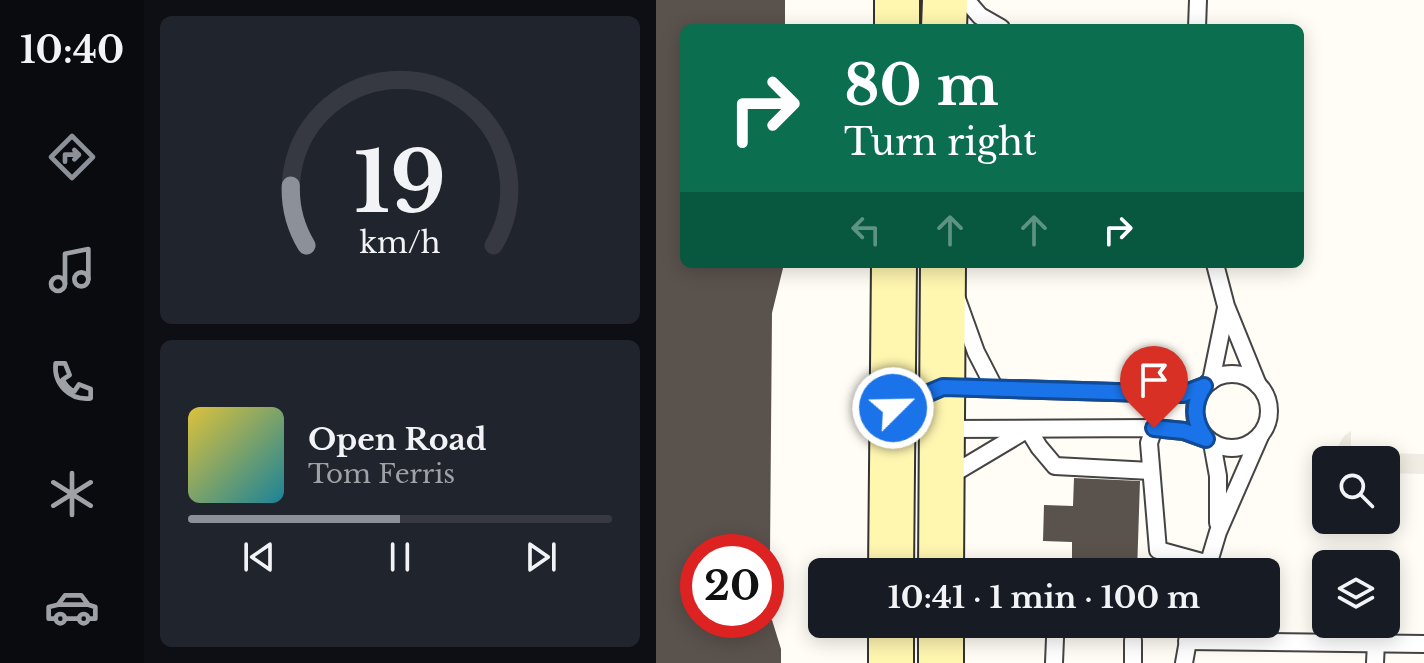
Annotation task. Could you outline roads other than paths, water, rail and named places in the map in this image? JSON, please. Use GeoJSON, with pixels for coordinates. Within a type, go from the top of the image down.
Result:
{"type":"FeatureCollection","features":[{"type":"Feature","properties":{"kind":"street"},"geometry":{"type":"LineString","coordinates":[[897,0],[897,24]]}},
{"type":"Feature","properties":{"kind":"street"},"geometry":{"type":"LineString","coordinates":[[944,24],[945,0]]}},
{"type":"Feature","properties":{"kind":"street"},"geometry":{"type":"LineString","coordinates":[[891,558],[894,268]]}},
{"type":"Feature","properties":{"kind":"street"},"geometry":{"type":"LineString","coordinates":[[941,558],[944,268]]}},
{"type":"Feature","properties":{"kind":"street"},"geometry":{"type":"LineString","coordinates":[[891,638],[891,663]]}},
{"type":"Feature","properties":{"kind":"street"},"geometry":{"type":"LineString","coordinates":[[941,638],[941,663]]}},
{"type":"Feature","properties":{"kind":"lane"},"geometry":{"type":"LineString","coordinates":[[966,0],[980,16],[994,24]]}},
{"type":"Feature","properties":{"kind":"lane"},"geometry":{"type":"LineString","coordinates":[[1197,24],[1198,0]]}},
{"type":"Feature","properties":{"kind":"lane"},"geometry":{"type":"LineString","coordinates":[[945,268],[976,352],[994,387]]}},
{"type":"Feature","properties":{"kind":"lane"},"geometry":{"type":"LineString","coordinates":[[1211,558],[1218,532],[1269,414],[1264,393],[1226,306],[1216,268]]}},
{"type":"Feature","properties":{"kind":"lane"},"geometry":{"type":"LineString","coordinates":[[1218,532],[1218,476],[1209,441],[1199,429],[1195,407],[1208,384],[1226,306]]}},
{"type":"Feature","properties":{"kind":"lane"},"geometry":{"type":"LineString","coordinates":[[893,408],[942,408],[994,387],[1183,394],[1223,375],[1235,374],[1258,385]]}},
{"type":"Feature","properties":{"kind":"lane"},"geometry":{"type":"LineString","coordinates":[[893,408],[942,408],[1028,429],[1154,428],[1184,431],[1233,449],[1253,442],[1262,434]]}},
{"type":"Feature","properties":{"kind":"lane"},"geometry":{"type":"LineString","coordinates":[[1154,428],[1149,443],[1158,550],[1180,558]]}},
{"type":"Feature","properties":{"kind":"lane"},"geometry":{"type":"LineString","coordinates":[[1028,429],[1055,466],[1151,471]]}},
{"type":"Feature","properties":{"kind":"lane"},"geometry":{"type":"LineString","coordinates":[[942,481],[1028,429]]}},
{"type":"Feature","properties":{"kind":"lane"},"geometry":{"type":"LineString","coordinates":[[1280,637],[1424,644]]}},
{"type":"Feature","properties":{"kind":"lane"},"geometry":{"type":"LineString","coordinates":[[1054,663],[1055,638]]}},
{"type":"Feature","properties":{"kind":"lane"},"geometry":{"type":"LineString","coordinates":[[1184,663],[1188,638]]}},
{"type":"Feature","properties":{"kind":"lane"},"geometry":{"type":"LineString","coordinates":[[1133,640],[1133,663]]}},
{"type":"Feature","properties":{"kind":"lane"},"geometry":{"type":"LineString","coordinates":[[1375,663],[1376,642]]}}]}
